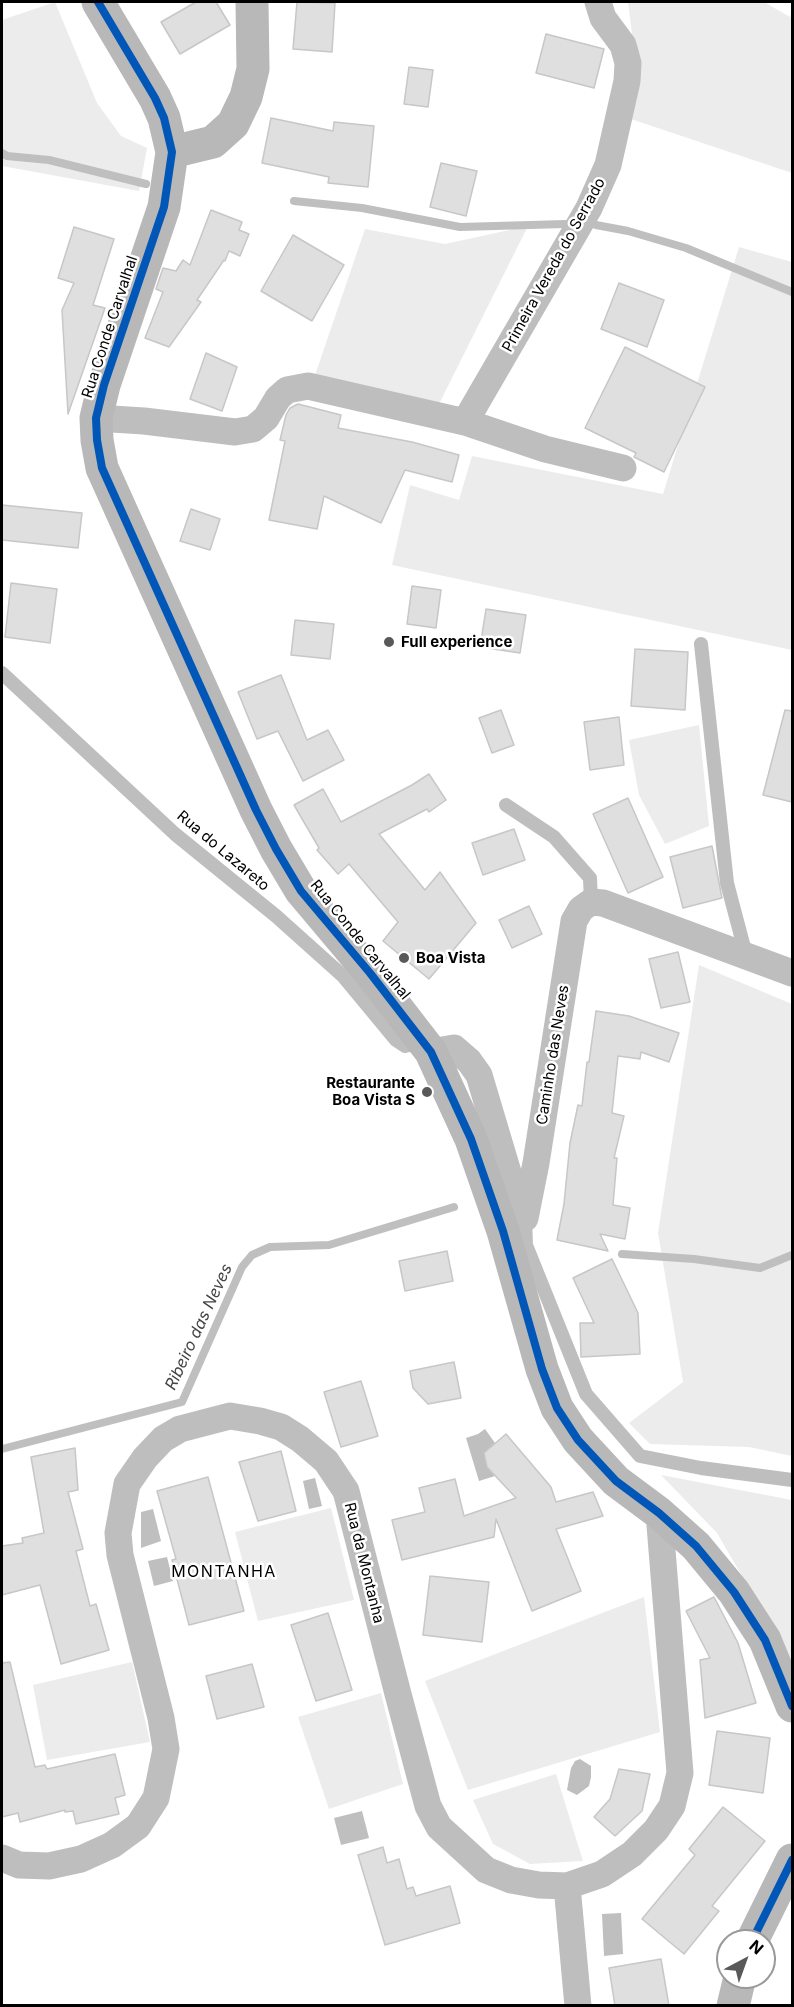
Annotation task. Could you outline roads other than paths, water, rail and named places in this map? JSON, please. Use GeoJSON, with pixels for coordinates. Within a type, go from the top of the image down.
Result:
{"type":"FeatureCollection","features":[{"type":"Feature","properties":{"kind":"main road","name":"Rua Conde Carvalhal"},"geometry":{"type":"LineString","coordinates":[[98,2],[155,98],[164,118],[172,152],[164,207],[104,385],[96,418],[102,468],[256,810],[276,849],[301,891],[370,973],[427,1046],[475,1149],[503,1231],[542,1369],[557,1408],[578,1440],[616,1481],[659,1513],[696,1546],[734,1592],[765,1640],[792,1706]]}},
{"type":"Feature","properties":{"kind":"main road"},"geometry":{"type":"LineString","coordinates":[[172,152],[213,142],[233,124],[246,97],[253,69],[252,2]]}},
{"type":"Feature","properties":{"kind":"main road"},"geometry":{"type":"LineString","coordinates":[[758,1929],[792,1860]]}},
{"type":"Feature","properties":{"kind":"main road"},"geometry":{"type":"LineString","coordinates":[[732,2006],[737,1989]]}},
{"type":"Feature","properties":{"kind":"street","name":"Primeira Vereda do Serrado"},"geometry":{"type":"LineString","coordinates":[[465,422],[602,184],[627,81],[628,63],[623,45],[603,18],[598,2]]}},
{"type":"Feature","properties":{"kind":"street"},"geometry":{"type":"LineString","coordinates":[[96,418],[144,421],[235,432],[253,429],[266,418],[278,398],[287,390],[308,386],[465,422],[545,449],[623,468]]}},
{"type":"Feature","properties":{"kind":"street"},"geometry":{"type":"LineString","coordinates":[[591,902],[603,903],[792,973]]}},
{"type":"Feature","properties":{"kind":"street","name":"Caminho das Neves"},"geometry":{"type":"LineString","coordinates":[[525,1218],[536,1163],[574,921],[581,909],[591,902]]}},
{"type":"Feature","properties":{"kind":"street"},"geometry":{"type":"LineString","coordinates":[[427,1046],[454,1048],[469,1061],[479,1075],[513,1189],[525,1218]]}},
{"type":"Feature","properties":{"kind":"street","name":"Rua da Montanha"},"geometry":{"type":"LineString","coordinates":[[2,1858],[19,1865],[49,1866],[81,1859],[112,1845],[138,1826],[156,1797],[166,1749],[161,1718],[120,1555],[118,1533],[128,1484],[145,1458],[163,1439],[180,1429],[230,1416],[281,1427],[300,1439],[326,1461],[346,1491],[422,1784],[439,1827],[486,1870],[511,1880],[539,1885],[567,1886],[602,1874],[632,1854],[656,1830],[672,1806],[680,1773],[659,1513]]}},
{"type":"Feature","properties":{"kind":"street"},"geometry":{"type":"LineString","coordinates":[[567,1886],[578,2006]]}},
{"type":"Feature","properties":{"kind":"lane"},"geometry":{"type":"LineString","coordinates":[[701,644],[727,883],[746,955]]}},
{"type":"Feature","properties":{"kind":"lane","name":"Rua do Lazareto"},"geometry":{"type":"LineString","coordinates":[[2,673],[175,834],[276,916],[343,976],[396,1040],[405,1046],[427,1046]]}},
{"type":"Feature","properties":{"kind":"lane"},"geometry":{"type":"LineString","coordinates":[[506,805],[554,837],[590,878],[591,902]]}},
{"type":"Feature","properties":{"kind":"lane"},"geometry":{"type":"LineString","coordinates":[[525,1218],[526,1245],[586,1394],[640,1456],[701,1468],[792,1480]]}},
{"type":"Feature","properties":{"kind":"waterway"},"geometry":{"type":"LineString","coordinates":[[2,153],[7,156],[49,160],[146,184]]}},
{"type":"Feature","properties":{"kind":"waterway"},"geometry":{"type":"LineString","coordinates":[[294,201],[362,208],[460,227],[565,224]]}},
{"type":"Feature","properties":{"kind":"waterway"},"geometry":{"type":"LineString","coordinates":[[596,225],[628,231],[686,248],[792,292]]}},
{"type":"Feature","properties":{"kind":"waterway","name":"Ribeiro das Neves"},"geometry":{"type":"LineString","coordinates":[[2,1449],[182,1402],[242,1267],[252,1255],[270,1247],[329,1245],[454,1207]]}},
{"type":"Feature","properties":{"kind":"waterway","name":"Ribeiro das Neves"},"geometry":{"type":"LineString","coordinates":[[622,1254],[694,1259],[760,1268],[792,1255]]}},
{"type":"Feature","properties":{"kind":"place","name":"Full experience"},"geometry":{"type":"Point","coordinates":[389,642]}},
{"type":"Feature","properties":{"kind":"place","name":"Boa Vista"},"geometry":{"type":"Point","coordinates":[404,958]}},
{"type":"Feature","properties":{"kind":"place","name":"Restaurante Boa Vista S"},"geometry":{"type":"Point","coordinates":[427,1092]}},
{"type":"Feature","properties":{"kind":"district","name":"MONTANHA"},"geometry":{"type":"Point","coordinates":[224,1572]}}]}
